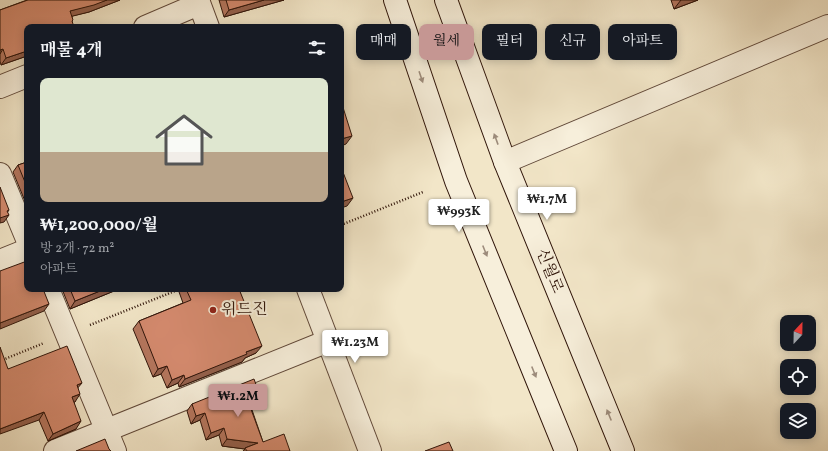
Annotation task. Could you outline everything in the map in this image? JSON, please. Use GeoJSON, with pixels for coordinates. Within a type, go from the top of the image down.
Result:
{"type":"FeatureCollection","features":[{"type":"Feature","properties":{"kind":"street"},"geometry":{"type":"LineString","coordinates":[[395,0],[456,181],[566,451]]}},
{"type":"Feature","properties":{"kind":"street","name":"신월로"},"geometry":{"type":"LineString","coordinates":[[446,0],[505,162],[624,451]]}},
{"type":"Feature","properties":{"kind":"street"},"geometry":{"type":"LineString","coordinates":[[151,24],[199,2],[207,24]]}},
{"type":"Feature","properties":{"kind":"street"},"geometry":{"type":"LineString","coordinates":[[505,162],[828,26]]}},
{"type":"Feature","properties":{"kind":"street"},"geometry":{"type":"LineString","coordinates":[[0,87],[24,77]]}},
{"type":"Feature","properties":{"kind":"street"},"geometry":{"type":"LineString","coordinates":[[0,174],[24,232]]}},
{"type":"Feature","properties":{"kind":"street"},"geometry":{"type":"LineString","coordinates":[[0,261],[24,251]]}},
{"type":"Feature","properties":{"kind":"street"},"geometry":{"type":"LineString","coordinates":[[49,292],[115,451]]}},
{"type":"Feature","properties":{"kind":"street"},"geometry":{"type":"LineString","coordinates":[[309,292],[370,451]]}},
{"type":"Feature","properties":{"kind":"street"},"geometry":{"type":"LineString","coordinates":[[55,451],[328,342]]}},
{"type":"Feature","properties":{"kind":"path"},"geometry":{"type":"LineString","coordinates":[[344,224],[423,192]]}},
{"type":"Feature","properties":{"kind":"building"},"geometry":{"type":"Polygon","coordinates":[[[28,0],[107,0],[70,11],[73,24],[24,24],[24,52],[6,58],[3,49],[0,50],[0,10],[28,0]]]}},
{"type":"Feature","properties":{"kind":"building"},"geometry":{"type":"Polygon","coordinates":[[[226,0],[264,0],[229,10],[226,0]]]}},
{"type":"Feature","properties":{"kind":"building"},"geometry":{"type":"Polygon","coordinates":[[[344,111],[352,136],[344,138],[344,111]]]}},
{"type":"Feature","properties":{"kind":"building"},"geometry":{"type":"Polygon","coordinates":[[[24,163],[24,180],[18,165],[24,163]]]}},
{"type":"Feature","properties":{"kind":"building"},"geometry":{"type":"Polygon","coordinates":[[[344,175],[353,198],[344,201],[344,175]]]}},
{"type":"Feature","properties":{"kind":"building"},"geometry":{"type":"Polygon","coordinates":[[[0,187],[9,210],[7,211],[9,215],[0,218],[0,187]]]}},
{"type":"Feature","properties":{"kind":"building"},"geometry":{"type":"Polygon","coordinates":[[[24,262],[24,292],[44,292],[49,304],[0,323],[0,271],[24,262]]]}},
{"type":"Feature","properties":{"kind":"building"},"geometry":{"type":"Polygon","coordinates":[[[71,292],[98,292],[75,301],[71,292]]]}},
{"type":"Feature","properties":{"kind":"building"},"geometry":{"type":"Polygon","coordinates":[[[187,292],[240,292],[262,346],[246,352],[247,354],[185,379],[184,375],[172,380],[167,366],[158,369],[139,321],[191,300],[187,292]]]}},
{"type":"Feature","properties":{"kind":"building"},"geometry":{"type":"Polygon","coordinates":[[[67,346],[82,383],[77,385],[80,394],[72,397],[81,421],[53,434],[44,412],[0,429],[0,347],[8,369],[67,346]]]}},
{"type":"Feature","properties":{"kind":"building"},"geometry":{"type":"Polygon","coordinates":[[[254,379],[258,390],[251,393],[253,399],[248,401],[263,442],[284,434],[290,451],[247,451],[245,448],[258,443],[227,439],[224,428],[211,433],[205,413],[196,416],[192,404],[254,379]]]}},
{"type":"Feature","properties":{"kind":"building"},"geometry":{"type":"Polygon","coordinates":[[[105,439],[111,451],[76,451],[105,439]]]}},
{"type":"Feature","properties":{"kind":"building"},"geometry":{"type":"Polygon","coordinates":[[[449,442],[453,451],[425,451],[449,442]]]}},
{"type":"Feature","properties":{"kind":"place","name":"위드진"},"geometry":{"type":"Point","coordinates":[213,310]}}]}
